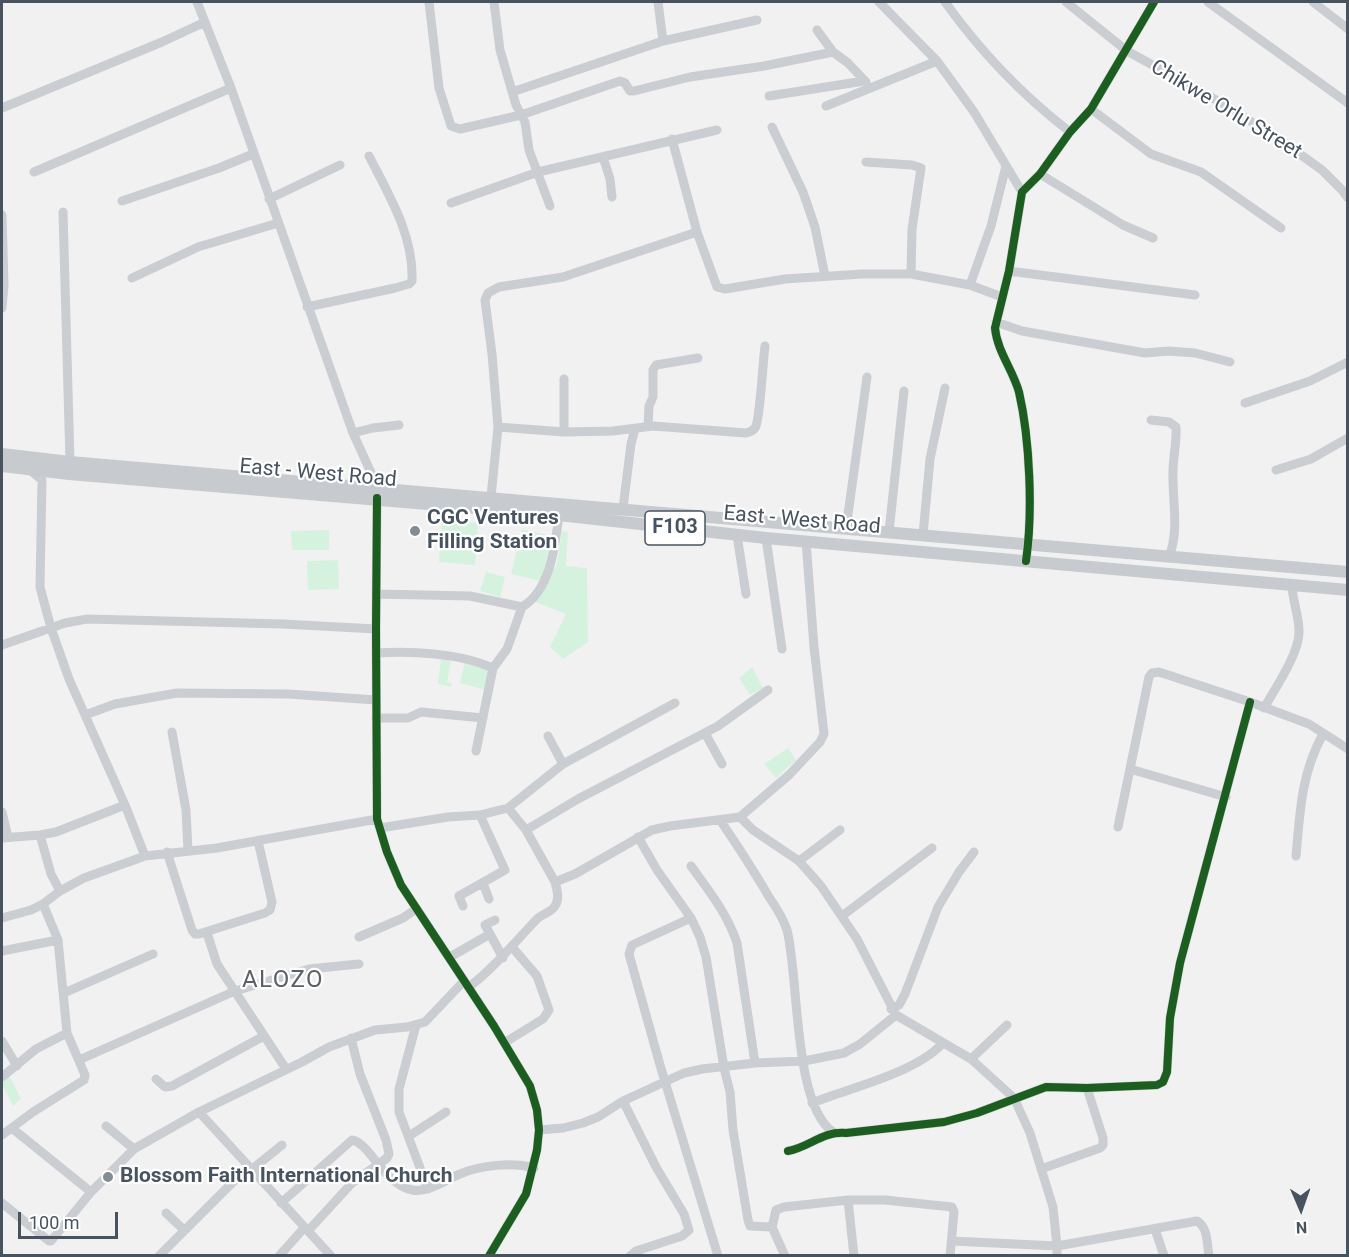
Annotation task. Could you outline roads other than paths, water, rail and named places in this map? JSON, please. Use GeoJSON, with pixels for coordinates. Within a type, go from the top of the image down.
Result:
{"type":"FeatureCollection","features":[{"type":"Feature","properties":{"kind":"main road","name":"East - West Road"},"geometry":{"type":"LineString","coordinates":[[2,454],[29,464],[378,493],[491,497],[1347,572]]}},
{"type":"Feature","properties":{"kind":"main road","name":"East - West Road"},"geometry":{"type":"LineString","coordinates":[[2,466],[70,462],[378,493],[766,538],[1347,590]]}},
{"type":"Feature","properties":{"kind":"street"},"geometry":{"type":"LineString","coordinates":[[198,2],[231,88],[353,433],[378,493],[376,718],[379,823],[387,852],[401,885],[450,957],[530,1086],[537,1110],[538,1130],[534,1168],[526,1194],[489,1256]]}},
{"type":"Feature","properties":{"kind":"street"},"geometry":{"type":"LineString","coordinates":[[429,2],[439,88],[451,126],[460,129],[521,115],[620,81],[634,91],[690,77],[764,66],[833,52]]}},
{"type":"Feature","properties":{"kind":"street"},"geometry":{"type":"LineString","coordinates":[[494,2],[500,50],[512,92],[528,131],[529,150],[550,206]]}},
{"type":"Feature","properties":{"kind":"street"},"geometry":{"type":"LineString","coordinates":[[658,2],[663,41]]}},
{"type":"Feature","properties":{"kind":"street"},"geometry":{"type":"LineString","coordinates":[[879,2],[937,61],[974,112],[1022,192]]}},
{"type":"Feature","properties":{"kind":"street"},"geometry":{"type":"LineString","coordinates":[[945,2],[966,32],[1034,104],[1070,132]]}},
{"type":"Feature","properties":{"kind":"street","name":"Chikwe Orlu Street"},"geometry":{"type":"LineString","coordinates":[[1066,2],[1126,51],[1256,123],[1322,170],[1347,198]]}},
{"type":"Feature","properties":{"kind":"street"},"geometry":{"type":"LineString","coordinates":[[1026,561],[1030,528],[1024,421],[1013,373],[996,338],[996,322],[1009,271],[1022,192],[1040,174],[1070,132],[1091,109],[1154,2]]}},
{"type":"Feature","properties":{"kind":"street"},"geometry":{"type":"LineString","coordinates":[[1208,2],[1347,103]]}},
{"type":"Feature","properties":{"kind":"street"},"geometry":{"type":"LineString","coordinates":[[1312,2],[1347,30]]}},
{"type":"Feature","properties":{"kind":"street"},"geometry":{"type":"LineString","coordinates":[[512,92],[663,41],[758,20]]}},
{"type":"Feature","properties":{"kind":"street"},"geometry":{"type":"LineString","coordinates":[[2,108],[205,22]]}},
{"type":"Feature","properties":{"kind":"street"},"geometry":{"type":"LineString","coordinates":[[817,30],[833,52],[848,63],[873,88]]}},
{"type":"Feature","properties":{"kind":"street"},"geometry":{"type":"LineString","coordinates":[[826,106],[937,61]]}},
{"type":"Feature","properties":{"kind":"street"},"geometry":{"type":"LineString","coordinates":[[768,96],[864,81]]}},
{"type":"Feature","properties":{"kind":"street"},"geometry":{"type":"LineString","coordinates":[[34,172],[231,88]]}},
{"type":"Feature","properties":{"kind":"street"},"geometry":{"type":"LineString","coordinates":[[1091,109],[1151,154],[1202,172],[1281,228]]}},
{"type":"Feature","properties":{"kind":"street"},"geometry":{"type":"LineString","coordinates":[[772,127],[803,192],[825,276]]}},
{"type":"Feature","properties":{"kind":"street"},"geometry":{"type":"LineString","coordinates":[[451,202],[538,171],[717,130]]}},
{"type":"Feature","properties":{"kind":"street"},"geometry":{"type":"LineString","coordinates":[[672,140],[697,232],[717,287],[825,276],[911,274],[970,285],[1002,297]]}},
{"type":"Feature","properties":{"kind":"street"},"geometry":{"type":"LineString","coordinates":[[122,201],[253,154]]}},
{"type":"Feature","properties":{"kind":"street"},"geometry":{"type":"LineString","coordinates":[[307,307],[395,288],[412,281],[410,259],[400,217],[369,156]]}},
{"type":"Feature","properties":{"kind":"street"},"geometry":{"type":"LineString","coordinates":[[603,157],[610,179],[612,197]]}},
{"type":"Feature","properties":{"kind":"street"},"geometry":{"type":"LineString","coordinates":[[866,162],[912,165],[921,168],[913,220],[911,274]]}},
{"type":"Feature","properties":{"kind":"street"},"geometry":{"type":"LineString","coordinates":[[269,199],[340,165]]}},
{"type":"Feature","properties":{"kind":"street"},"geometry":{"type":"LineString","coordinates":[[970,285],[992,226],[1006,166]]}},
{"type":"Feature","properties":{"kind":"street"},"geometry":{"type":"LineString","coordinates":[[1040,174],[1123,225],[1153,238]]}},
{"type":"Feature","properties":{"kind":"street"},"geometry":{"type":"LineString","coordinates":[[63,212],[70,462]]}},
{"type":"Feature","properties":{"kind":"street"},"geometry":{"type":"LineString","coordinates":[[2,215],[4,285],[2,308]]}},
{"type":"Feature","properties":{"kind":"street"},"geometry":{"type":"LineString","coordinates":[[132,278],[198,247],[278,223]]}},
{"type":"Feature","properties":{"kind":"street"},"geometry":{"type":"LineString","coordinates":[[491,497],[498,427],[485,300],[488,293],[499,287],[562,277],[697,232]]}},
{"type":"Feature","properties":{"kind":"street"},"geometry":{"type":"LineString","coordinates":[[1009,271],[1195,295]]}},
{"type":"Feature","properties":{"kind":"street"},"geometry":{"type":"LineString","coordinates":[[996,322],[1022,331],[1145,353],[1169,351],[1195,353],[1230,362]]}},
{"type":"Feature","properties":{"kind":"street"},"geometry":{"type":"LineString","coordinates":[[498,427],[564,432],[635,429],[648,426],[746,433],[755,428],[765,346]]}},
{"type":"Feature","properties":{"kind":"street"},"geometry":{"type":"LineString","coordinates":[[648,426],[649,406],[653,397],[653,370],[656,365],[698,358]]}},
{"type":"Feature","properties":{"kind":"street"},"geometry":{"type":"LineString","coordinates":[[1245,403],[1310,381],[1347,362]]}},
{"type":"Feature","properties":{"kind":"street"},"geometry":{"type":"LineString","coordinates":[[846,529],[867,377]]}},
{"type":"Feature","properties":{"kind":"street"},"geometry":{"type":"LineString","coordinates":[[564,379],[564,432]]}},
{"type":"Feature","properties":{"kind":"street"},"geometry":{"type":"LineString","coordinates":[[923,535],[930,459],[945,388]]}},
{"type":"Feature","properties":{"kind":"street"},"geometry":{"type":"LineString","coordinates":[[889,532],[904,391]]}},
{"type":"Feature","properties":{"kind":"street"},"geometry":{"type":"LineString","coordinates":[[1150,420],[1169,422],[1176,427],[1172,476],[1175,527],[1174,544],[1169,557]]}},
{"type":"Feature","properties":{"kind":"street"},"geometry":{"type":"LineString","coordinates":[[353,433],[399,424]]}},
{"type":"Feature","properties":{"kind":"street"},"geometry":{"type":"LineString","coordinates":[[623,508],[635,429]]}},
{"type":"Feature","properties":{"kind":"street"},"geometry":{"type":"LineString","coordinates":[[1276,470],[1311,459],[1347,438]]}},
{"type":"Feature","properties":{"kind":"street"},"geometry":{"type":"LineString","coordinates":[[29,464],[42,480],[40,587],[51,628],[145,856]]}},
{"type":"Feature","properties":{"kind":"street"},"geometry":{"type":"LineString","coordinates":[[476,751],[494,668],[507,649],[522,607],[532,601],[546,576],[553,553],[559,515]]}},
{"type":"Feature","properties":{"kind":"street"},"geometry":{"type":"LineString","coordinates":[[737,535],[746,594]]}},
{"type":"Feature","properties":{"kind":"street"},"geometry":{"type":"LineString","coordinates":[[766,538],[782,649]]}},
{"type":"Feature","properties":{"kind":"street"},"geometry":{"type":"LineString","coordinates":[[555,882],[575,874],[638,837],[670,826],[740,817],[789,775],[820,742],[824,734],[806,542]]}},
{"type":"Feature","properties":{"kind":"street"},"geometry":{"type":"LineString","coordinates":[[1264,708],[1299,639],[1292,584]]}},
{"type":"Feature","properties":{"kind":"street"},"geometry":{"type":"LineString","coordinates":[[376,594],[470,596],[522,607]]}},
{"type":"Feature","properties":{"kind":"street"},"geometry":{"type":"LineString","coordinates":[[2,645],[51,628],[87,619],[376,629]]}},
{"type":"Feature","properties":{"kind":"street"},"geometry":{"type":"LineString","coordinates":[[376,653],[432,654],[476,661],[494,668]]}},
{"type":"Feature","properties":{"kind":"street"},"geometry":{"type":"LineString","coordinates":[[1118,827],[1149,677],[1152,674],[1159,672],[1309,724],[1347,749]]}},
{"type":"Feature","properties":{"kind":"street"},"geometry":{"type":"LineString","coordinates":[[526,830],[705,733],[740,712],[768,690]]}},
{"type":"Feature","properties":{"kind":"street"},"geometry":{"type":"LineString","coordinates":[[85,715],[115,704],[177,693],[288,694],[376,700]]}},
{"type":"Feature","properties":{"kind":"street"},"geometry":{"type":"LineString","coordinates":[[788,1151],[796,1150],[832,1132],[846,1133],[944,1122],[977,1113],[1046,1087],[1157,1085],[1166,1080],[1170,1018],[1180,963],[1250,702]]}},
{"type":"Feature","properties":{"kind":"street"},"geometry":{"type":"LineString","coordinates":[[2,918],[31,910],[84,878],[145,856],[379,823],[480,815],[508,808],[563,764],[675,703]]}},
{"type":"Feature","properties":{"kind":"street"},"geometry":{"type":"LineString","coordinates":[[376,718],[408,718],[421,712],[483,717]]}},
{"type":"Feature","properties":{"kind":"street"},"geometry":{"type":"LineString","coordinates":[[172,732],[186,810],[188,851]]}},
{"type":"Feature","properties":{"kind":"street"},"geometry":{"type":"LineString","coordinates":[[705,733],[722,764]]}},
{"type":"Feature","properties":{"kind":"street"},"geometry":{"type":"LineString","coordinates":[[1296,856],[1305,775],[1313,752],[1323,734]]}},
{"type":"Feature","properties":{"kind":"street"},"geometry":{"type":"LineString","coordinates":[[548,736],[563,764]]}},
{"type":"Feature","properties":{"kind":"street"},"geometry":{"type":"LineString","coordinates":[[1130,769],[1226,797]]}},
{"type":"Feature","properties":{"kind":"street"},"geometry":{"type":"LineString","coordinates":[[2,812],[5,837],[56,832],[125,805]]}},
{"type":"Feature","properties":{"kind":"street"},"geometry":{"type":"LineString","coordinates":[[2,1203],[48,1241],[51,1241],[91,1192],[134,1149],[199,1112],[329,1047],[375,1030],[416,1025],[429,1020],[439,1006],[467,984],[488,973],[538,918],[555,907],[558,890],[555,882],[526,830],[508,808]]}},
{"type":"Feature","properties":{"kind":"street"},"geometry":{"type":"LineString","coordinates":[[464,906],[459,896],[505,870],[480,815]]}},
{"type":"Feature","properties":{"kind":"street"},"geometry":{"type":"LineString","coordinates":[[740,817],[753,830],[799,861],[821,886],[857,939],[893,1012],[970,1059],[1014,1098],[1030,1133],[1053,1207],[1057,1251]]}},
{"type":"Feature","properties":{"kind":"street"},"geometry":{"type":"LineString","coordinates":[[720,820],[753,870],[786,927],[812,1103],[825,1127],[832,1132]]}},
{"type":"Feature","properties":{"kind":"street"},"geometry":{"type":"LineString","coordinates":[[799,861],[840,830]]}},
{"type":"Feature","properties":{"kind":"street"},"geometry":{"type":"LineString","coordinates":[[40,835],[51,874],[60,891]]}},
{"type":"Feature","properties":{"kind":"street"},"geometry":{"type":"LineString","coordinates":[[638,837],[657,870],[691,918],[700,937],[706,957],[730,1092],[733,1130],[748,1220],[750,1226],[772,1227]]}},
{"type":"Feature","properties":{"kind":"street"},"geometry":{"type":"LineString","coordinates":[[167,852],[192,930],[195,934],[207,933],[270,910],[272,902],[258,841]]}},
{"type":"Feature","properties":{"kind":"street"},"geometry":{"type":"LineString","coordinates":[[842,916],[932,848]]}},
{"type":"Feature","properties":{"kind":"street"},"geometry":{"type":"LineString","coordinates":[[538,1130],[582,1124],[623,1101],[684,1073],[755,1063],[804,1061],[844,1053],[860,1044],[899,1005],[938,907],[959,872],[975,852]]}},
{"type":"Feature","properties":{"kind":"street"},"geometry":{"type":"LineString","coordinates":[[691,866],[731,924],[738,951],[755,1063]]}},
{"type":"Feature","properties":{"kind":"street"},"geometry":{"type":"LineString","coordinates":[[483,883],[489,899]]}},
{"type":"Feature","properties":{"kind":"street"},"geometry":{"type":"LineString","coordinates":[[2,1135],[33,1112],[84,1080],[85,1075],[67,1033],[58,940],[43,904]]}},
{"type":"Feature","properties":{"kind":"street"},"geometry":{"type":"LineString","coordinates":[[359,937],[394,922],[416,909]]}},
{"type":"Feature","properties":{"kind":"street"},"geometry":{"type":"LineString","coordinates":[[691,918],[632,945],[629,954],[718,1256]]}},
{"type":"Feature","properties":{"kind":"street"},"geometry":{"type":"LineString","coordinates":[[495,920],[485,925],[503,957]]}},
{"type":"Feature","properties":{"kind":"street"},"geometry":{"type":"LineString","coordinates":[[207,933],[217,964],[286,1069]]}},
{"type":"Feature","properties":{"kind":"street"},"geometry":{"type":"LineString","coordinates":[[450,957],[490,934]]}},
{"type":"Feature","properties":{"kind":"street"},"geometry":{"type":"LineString","coordinates":[[2,951],[58,940]]}},
{"type":"Feature","properties":{"kind":"street"},"geometry":{"type":"LineString","coordinates":[[504,1043],[543,1019],[549,1010],[537,976],[512,947]]}},
{"type":"Feature","properties":{"kind":"street"},"geometry":{"type":"LineString","coordinates":[[64,993],[153,954]]}},
{"type":"Feature","properties":{"kind":"street"},"geometry":{"type":"LineString","coordinates":[[79,1060],[234,991],[309,969],[359,963]]}},
{"type":"Feature","properties":{"kind":"street"},"geometry":{"type":"LineString","coordinates":[[416,1025],[399,1089],[399,1112],[428,1189]]}},
{"type":"Feature","properties":{"kind":"street"},"geometry":{"type":"LineString","coordinates":[[970,1059],[1007,1025]]}},
{"type":"Feature","properties":{"kind":"street"},"geometry":{"type":"LineString","coordinates":[[2,1077],[36,1050],[67,1033]]}},
{"type":"Feature","properties":{"kind":"street"},"geometry":{"type":"LineString","coordinates":[[156,1079],[165,1087],[172,1086],[264,1036]]}},
{"type":"Feature","properties":{"kind":"street"},"geometry":{"type":"LineString","coordinates":[[279,1256],[352,1183],[387,1158],[389,1150],[360,1074],[351,1038]]}},
{"type":"Feature","properties":{"kind":"street"},"geometry":{"type":"LineString","coordinates":[[2,1041],[17,1066]]}},
{"type":"Feature","properties":{"kind":"street"},"geometry":{"type":"LineString","coordinates":[[812,1103],[909,1066],[943,1043]]}},
{"type":"Feature","properties":{"kind":"street"},"geometry":{"type":"LineString","coordinates":[[1041,1169],[1103,1145],[1103,1138],[1087,1088]]}},
{"type":"Feature","properties":{"kind":"street"},"geometry":{"type":"LineString","coordinates":[[623,1101],[656,1167],[684,1214],[689,1230],[682,1236],[636,1251],[630,1256]]}},
{"type":"Feature","properties":{"kind":"street"},"geometry":{"type":"LineString","coordinates":[[199,1112],[331,1256]]}},
{"type":"Feature","properties":{"kind":"street"},"geometry":{"type":"LineString","coordinates":[[408,1136],[446,1112]]}},
{"type":"Feature","properties":{"kind":"street"},"geometry":{"type":"LineString","coordinates":[[106,1126],[134,1149]]}},
{"type":"Feature","properties":{"kind":"street"},"geometry":{"type":"LineString","coordinates":[[13,1129],[91,1192]]}},
{"type":"Feature","properties":{"kind":"street"},"geometry":{"type":"LineString","coordinates":[[281,1203],[352,1140],[360,1143],[391,1179],[412,1190],[428,1189],[462,1173],[481,1168],[513,1165],[534,1168]]}},
{"type":"Feature","properties":{"kind":"street"},"geometry":{"type":"LineString","coordinates":[[159,1256],[183,1230],[249,1168],[282,1145]]}},
{"type":"Feature","properties":{"kind":"street"},"geometry":{"type":"LineString","coordinates":[[848,1200],[854,1256]]}},
{"type":"Feature","properties":{"kind":"street"},"geometry":{"type":"LineString","coordinates":[[785,1256],[772,1227],[776,1210],[783,1207],[848,1200],[885,1200],[949,1206],[954,1212],[950,1256]]}},
{"type":"Feature","properties":{"kind":"street"},"geometry":{"type":"LineString","coordinates":[[166,1213],[183,1230]]}},
{"type":"Feature","properties":{"kind":"street"},"geometry":{"type":"LineString","coordinates":[[952,1241],[1057,1251],[1197,1221],[1201,1223],[1209,1256]]}},
{"type":"Feature","properties":{"kind":"street"},"geometry":{"type":"LineString","coordinates":[[1155,1229],[1164,1256]]}},
{"type":"Feature","properties":{"kind":"place","name":"CGC Ventures Filling Station"},"geometry":{"type":"Point","coordinates":[415,531]}},
{"type":"Feature","properties":{"kind":"place","name":"Blossom Faith International Church"},"geometry":{"type":"Point","coordinates":[108,1177]}},
{"type":"Feature","properties":{"kind":"district","name":"ALOZO"},"geometry":{"type":"Point","coordinates":[283,981]}}]}
